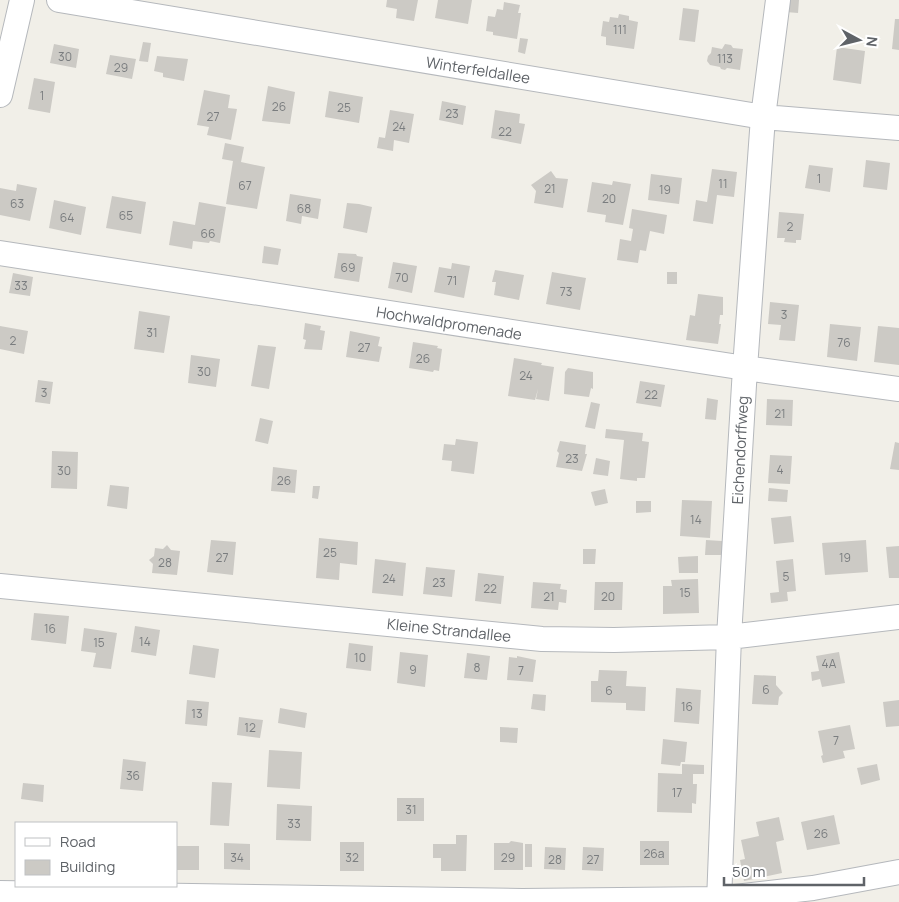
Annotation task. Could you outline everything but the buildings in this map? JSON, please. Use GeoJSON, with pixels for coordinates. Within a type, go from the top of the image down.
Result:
{"type":"FeatureCollection","features":[{"type":"Feature","properties":{"kind":"street"},"geometry":{"type":"LineString","coordinates":[[0,95],[22,0]]}},
{"type":"Feature","properties":{"kind":"street","name":"Winterfeldallee"},"geometry":{"type":"LineString","coordinates":[[59,0],[763,117],[899,128]]}},
{"type":"Feature","properties":{"kind":"street","name":"Eichendorffweg"},"geometry":{"type":"LineString","coordinates":[[718,901],[729,637],[745,368],[763,117],[778,0]]}},
{"type":"Feature","properties":{"kind":"street","name":"Hochwaldpromenade"},"geometry":{"type":"LineString","coordinates":[[0,253],[745,368],[899,389]]}},
{"type":"Feature","properties":{"kind":"street","name":"Kleine Strandallee"},"geometry":{"type":"LineString","coordinates":[[0,586],[542,639],[614,640],[729,637],[899,617]]}},
{"type":"Feature","properties":{"kind":"street"},"geometry":{"type":"LineString","coordinates":[[0,893],[522,901],[718,901],[813,888],[899,872]]}}]}
